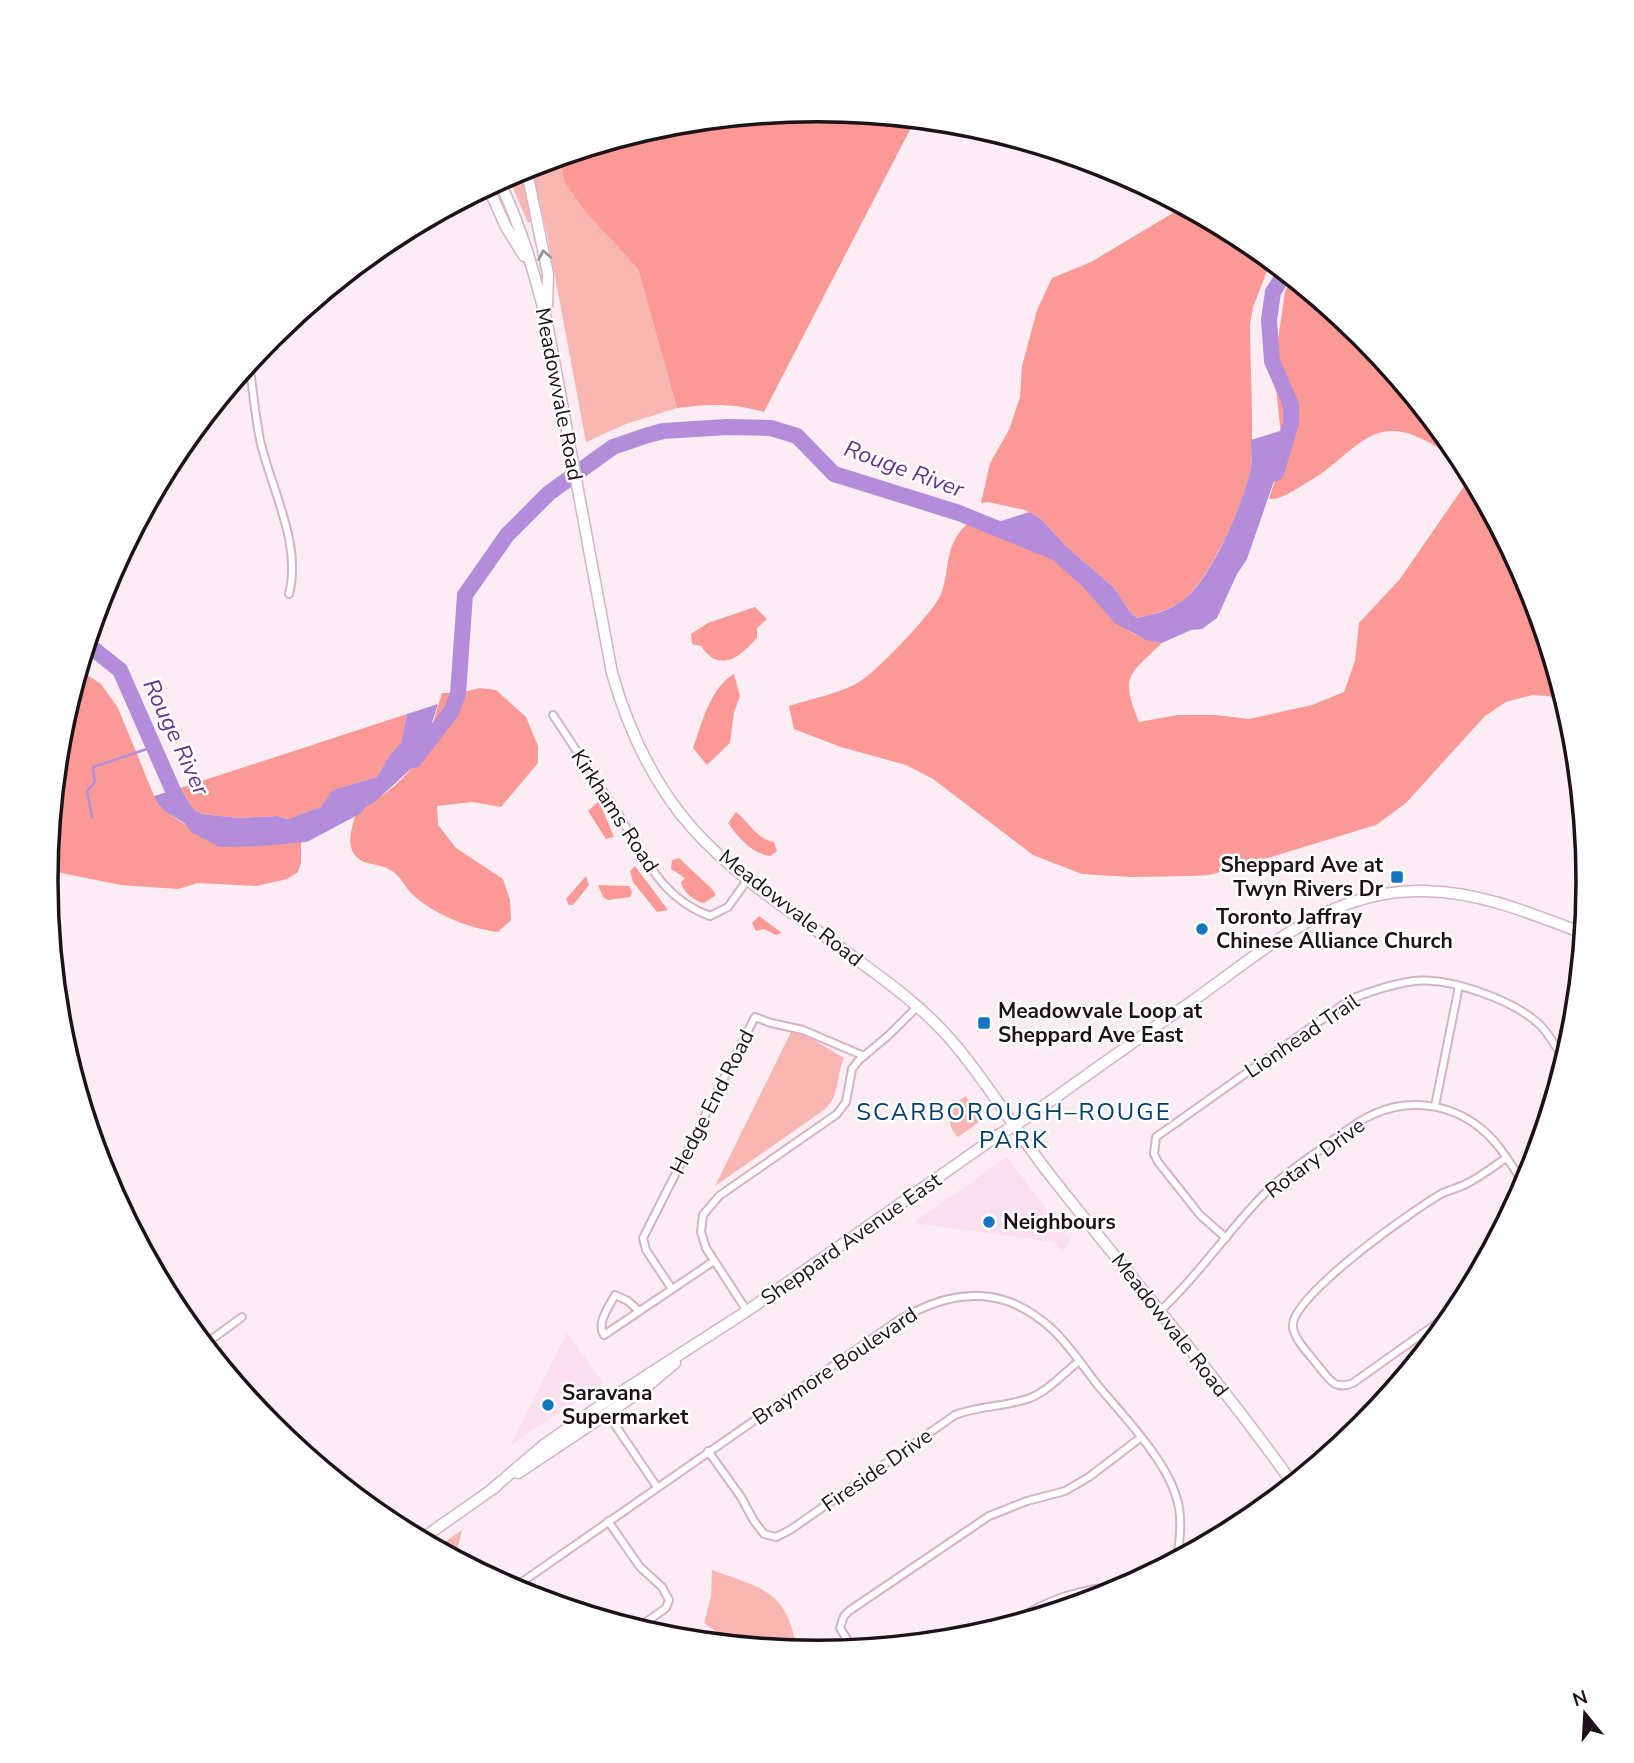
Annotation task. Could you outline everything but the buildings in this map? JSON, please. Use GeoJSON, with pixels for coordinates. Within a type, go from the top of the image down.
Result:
{"type":"FeatureCollection","features":[{"type":"Feature","properties":{"kind":"main road"},"geometry":{"type":"LineString","coordinates":[[528,179],[548,274],[547,323]]}},
{"type":"Feature","properties":{"kind":"main road","name":"Meadowvale Road"},"geometry":{"type":"LineString","coordinates":[[503,191],[533,271],[547,323],[612,673],[637,743],[661,783],[693,828],[748,879],[883,979],[950,1039],[1057,1185],[1161,1310],[1288,1477]]}},
{"type":"Feature","properties":{"kind":"main road"},"geometry":{"type":"LineString","coordinates":[[492,196],[506,227],[533,271]]}},
{"type":"Feature","properties":{"kind":"main road","name":"Sheppard Avenue East"},"geometry":{"type":"LineString","coordinates":[[492,1489],[545,1444],[601,1405],[747,1311],[1291,929],[1322,912],[1347,902],[1401,891],[1426,891],[1458,894],[1508,905],[1575,930]]}},
{"type":"Feature","properties":{"kind":"main road","name":"Sheppard Avenue East"},"geometry":{"type":"LineString","coordinates":[[429,1534],[644,1389],[708,1337]]}},
{"type":"Feature","properties":{"kind":"street"},"geometry":{"type":"LineString","coordinates":[[251,376],[260,439],[287,531],[293,577],[289,594]]}},
{"type":"Feature","properties":{"kind":"street","name":"Kirkhams Road"},"geometry":{"type":"LineString","coordinates":[[553,715],[623,822],[648,867],[685,904],[710,916],[733,902],[748,879]]}},
{"type":"Feature","properties":{"kind":"street","name":"Lionhead Trail"},"geometry":{"type":"LineString","coordinates":[[1226,1238],[1200,1215],[1158,1162],[1154,1154],[1156,1137],[1351,999],[1382,988],[1416,981],[1459,986],[1508,1003],[1540,1025],[1557,1049]]}},
{"type":"Feature","properties":{"kind":"street"},"geometry":{"type":"LineString","coordinates":[[1435,1106],[1459,986]]}},
{"type":"Feature","properties":{"kind":"street"},"geometry":{"type":"LineString","coordinates":[[747,1311],[714,1261],[701,1232],[704,1215],[710,1204],[837,1114],[846,1102],[852,1069],[917,1007]]}},
{"type":"Feature","properties":{"kind":"street","name":"Hedge End Road"},"geometry":{"type":"LineString","coordinates":[[672,1289],[646,1250],[643,1238],[755,1017],[803,1030],[864,1056]]}},
{"type":"Feature","properties":{"kind":"street","name":"Rotary Drive"},"geometry":{"type":"LineString","coordinates":[[1161,1310],[1192,1279],[1268,1190],[1355,1124],[1374,1113],[1397,1107],[1435,1106],[1458,1114],[1478,1126],[1494,1141],[1517,1174]]}},
{"type":"Feature","properties":{"kind":"street"},"geometry":{"type":"LineString","coordinates":[[1430,1329],[1353,1384],[1344,1387],[1332,1384],[1300,1341],[1293,1326],[1295,1314],[1313,1291],[1335,1270],[1442,1194],[1464,1186],[1506,1158]]}},
{"type":"Feature","properties":{"kind":"street"},"geometry":{"type":"LineString","coordinates":[[639,1311],[628,1301],[615,1295],[601,1325],[601,1332],[604,1335],[714,1261]]}},
{"type":"Feature","properties":{"kind":"street","name":"Braymore Boulevard"},"geometry":{"type":"LineString","coordinates":[[523,1581],[902,1318],[938,1300],[956,1296],[989,1297],[1020,1307],[1055,1331],[1162,1465],[1177,1497],[1181,1531],[1178,1549]]}},
{"type":"Feature","properties":{"kind":"street"},"geometry":{"type":"LineString","coordinates":[[212,1339],[242,1317]]}},
{"type":"Feature","properties":{"kind":"street","name":"Fireside Drive"},"geometry":{"type":"LineString","coordinates":[[708,1451],[741,1497],[758,1527],[764,1534],[776,1537],[956,1415],[1028,1398],[1045,1389],[1079,1361]]}},
{"type":"Feature","properties":{"kind":"street"},"geometry":{"type":"LineString","coordinates":[[601,1405],[657,1487]]}},
{"type":"Feature","properties":{"kind":"street"},"geometry":{"type":"LineString","coordinates":[[847,1640],[840,1628],[849,1611],[989,1516],[1019,1503],[1065,1491],[1089,1477],[1140,1438]]}},
{"type":"Feature","properties":{"kind":"street"},"geometry":{"type":"LineString","coordinates":[[608,1521],[640,1567],[662,1587],[668,1600],[666,1608],[647,1621]]}},
{"type":"Feature","properties":{"kind":"street"},"geometry":{"type":"LineString","coordinates":[[1032,1609],[1062,1596],[1080,1593]]}},
{"type":"Feature","properties":{"kind":"shaded area"},"geometry":{"type":"Polygon","coordinates":[[[817,122],[911,128],[764,412],[720,405],[677,408],[638,269],[587,214],[565,182],[561,167],[573,163],[620,148],[718,129],[817,122]]]}},
{"type":"Feature","properties":{"kind":"shaded area"},"geometry":{"type":"Polygon","coordinates":[[[561,167],[587,214],[638,269],[677,408],[626,424],[586,442],[534,177],[561,167]]]}},
{"type":"Feature","properties":{"kind":"shaded area"},"geometry":{"type":"Polygon","coordinates":[[[524,181],[532,221],[528,223],[512,186],[524,181]]]}},
{"type":"Feature","properties":{"kind":"shaded area"},"geometry":{"type":"Polygon","coordinates":[[[1174,212],[1239,250],[1267,271],[1253,307],[1250,325],[1251,465],[1243,496],[1226,536],[1196,588],[1175,606],[1137,618],[1114,588],[1066,546],[1041,519],[1025,510],[981,503],[990,463],[1009,430],[1020,397],[1022,366],[1037,310],[1052,278],[1091,262],[1174,212]]]}},
{"type":"Feature","properties":{"kind":"shaded area"},"geometry":{"type":"Polygon","coordinates":[[[1288,286],[1354,345],[1388,381],[1441,450],[1408,433],[1381,432],[1359,443],[1295,490],[1282,497],[1269,499],[1283,455],[1274,368],[1288,286]]]}},
{"type":"Feature","properties":{"kind":"shaded area"},"geometry":{"type":"Polygon","coordinates":[[[1280,431],[1283,455],[1247,559],[1237,574],[1217,618],[1202,629],[1191,630],[1162,643],[1146,640],[1115,623],[1083,587],[1024,534],[986,526],[1029,512],[1041,519],[1066,546],[1114,588],[1137,618],[1157,613],[1187,597],[1197,587],[1217,555],[1248,481],[1251,440],[1280,431]]]}},
{"type":"Feature","properties":{"kind":"shaded area"},"geometry":{"type":"Polygon","coordinates":[[[1464,486],[1498,546],[1518,591],[1536,637],[1553,698],[1532,695],[1506,702],[1485,716],[1406,803],[1376,825],[1209,875],[1130,877],[1082,874],[1033,855],[933,779],[906,765],[841,747],[794,729],[789,706],[840,691],[864,679],[928,614],[941,594],[954,541],[967,524],[1024,534],[1117,621],[1136,635],[1162,643],[1131,677],[1130,694],[1139,722],[1177,715],[1216,715],[1249,719],[1312,705],[1344,692],[1355,661],[1359,623],[1400,579],[1464,486]]]}},
{"type":"Feature","properties":{"kind":"shaded area"},"geometry":{"type":"Polygon","coordinates":[[[755,607],[767,619],[757,628],[757,638],[737,656],[723,661],[715,659],[701,646],[692,644],[691,634],[708,623],[755,607]]]}},
{"type":"Feature","properties":{"kind":"shaded area"},"geometry":{"type":"Polygon","coordinates":[[[734,674],[740,696],[734,712],[730,743],[707,765],[693,748],[713,697],[734,674]]]}},
{"type":"Feature","properties":{"kind":"shaded area"},"geometry":{"type":"Polygon","coordinates":[[[87,675],[101,684],[118,708],[157,803],[169,814],[193,828],[230,836],[278,839],[301,835],[301,863],[298,872],[287,879],[256,886],[198,883],[178,889],[121,885],[58,872],[64,782],[72,733],[87,675]]]}},
{"type":"Feature","properties":{"kind":"shaded area"},"geometry":{"type":"Polygon","coordinates":[[[480,688],[496,690],[526,717],[538,746],[538,763],[501,807],[472,802],[437,806],[438,825],[456,848],[503,879],[510,900],[511,920],[498,932],[463,923],[429,907],[410,892],[392,871],[358,858],[351,844],[356,812],[394,786],[418,760],[429,736],[442,693],[459,693],[480,688]]]}},
{"type":"Feature","properties":{"kind":"shaded area","name":"Rouge River"},"geometry":{"type":"Polygon","coordinates":[[[438,704],[416,764],[375,802],[356,812],[328,820],[292,838],[264,840],[194,829],[166,812],[154,796],[180,788],[194,810],[202,814],[239,818],[277,816],[288,819],[321,807],[333,790],[377,777],[389,756],[401,743],[407,714],[438,704]]]}},
{"type":"Feature","properties":{"kind":"shaded area"},"geometry":{"type":"Polygon","coordinates":[[[407,714],[401,744],[389,756],[377,777],[334,790],[321,807],[289,819],[277,816],[239,818],[202,814],[194,810],[180,788],[407,714]]]}},
{"type":"Feature","properties":{"kind":"shaded area"},"geometry":{"type":"Polygon","coordinates":[[[599,801],[614,837],[606,839],[588,811],[599,801]]]}},
{"type":"Feature","properties":{"kind":"shaded area"},"geometry":{"type":"Polygon","coordinates":[[[736,812],[757,834],[774,842],[777,851],[770,856],[757,852],[746,844],[728,823],[736,812]]]}},
{"type":"Feature","properties":{"kind":"shaded area"},"geometry":{"type":"Polygon","coordinates":[[[679,858],[716,895],[704,903],[696,900],[684,889],[681,882],[685,878],[671,869],[672,860],[679,858]]]}},
{"type":"Feature","properties":{"kind":"shaded area"},"geometry":{"type":"Polygon","coordinates":[[[635,866],[668,910],[657,912],[633,882],[630,871],[635,866]]]}},
{"type":"Feature","properties":{"kind":"shaded area"},"geometry":{"type":"Polygon","coordinates":[[[586,876],[589,885],[573,905],[569,905],[566,899],[586,876]]]}},
{"type":"Feature","properties":{"kind":"shaded area"},"geometry":{"type":"Polygon","coordinates":[[[598,885],[629,886],[632,892],[630,897],[608,900],[603,897],[598,885]]]}},
{"type":"Feature","properties":{"kind":"shaded area"},"geometry":{"type":"Polygon","coordinates":[[[759,916],[782,933],[776,935],[764,929],[756,931],[752,923],[759,916]]]}},
{"type":"Feature","properties":{"kind":"shaded area"},"geometry":{"type":"Polygon","coordinates":[[[791,1032],[807,1036],[844,1058],[833,1099],[824,1110],[715,1186],[791,1032]]]}},
{"type":"Feature","properties":{"kind":"shaded area"},"geometry":{"type":"Polygon","coordinates":[[[966,1096],[982,1120],[958,1137],[951,1126],[950,1115],[956,1104],[966,1096]]]}},
{"type":"Feature","properties":{"kind":"shaded area"},"geometry":{"type":"Polygon","coordinates":[[[1007,1157],[1071,1241],[1062,1253],[1054,1242],[913,1223],[1007,1157]]]}},
{"type":"Feature","properties":{"kind":"shaded area"},"geometry":{"type":"Polygon","coordinates":[[[567,1333],[603,1383],[510,1446],[567,1333]]]}},
{"type":"Feature","properties":{"kind":"shaded area"},"geometry":{"type":"Polygon","coordinates":[[[462,1530],[457,1550],[444,1543],[462,1530]]]}},
{"type":"Feature","properties":{"kind":"shaded area"},"geometry":{"type":"Polygon","coordinates":[[[712,1570],[759,1588],[770,1595],[787,1615],[795,1640],[722,1634],[704,1623],[711,1596],[712,1570]]]}},
{"type":"Feature","properties":{"kind":"waterway","name":"Rouge River"},"geometry":{"type":"LineString","coordinates":[[1276,473],[1291,423],[1291,405],[1272,361],[1269,320],[1273,292],[1280,280]]}},
{"type":"Feature","properties":{"kind":"waterway","name":"Rouge River"},"geometry":{"type":"LineString","coordinates":[[414,760],[451,712],[458,694],[465,595],[507,535],[549,493],[613,447],[645,436],[663,431],[727,427],[771,428],[797,436],[834,474],[959,513],[1055,552]]}},
{"type":"Feature","properties":{"kind":"waterway","name":"Rouge River"},"geometry":{"type":"LineString","coordinates":[[94,650],[120,670],[178,802],[197,826],[221,839],[305,834],[356,807]]}},
{"type":"Feature","properties":{"kind":"waterway"},"geometry":{"type":"LineString","coordinates":[[92,817],[87,791],[95,782],[93,767],[153,747]]}},
{"type":"Feature","properties":{"kind":"place","name":"Sheppard Ave at Twyn Rivers Dr"},"geometry":{"type":"Point","coordinates":[1397,877]}},
{"type":"Feature","properties":{"kind":"place","name":"Toronto Jaffray Chinese Alliance Church"},"geometry":{"type":"Point","coordinates":[1202,929]}},
{"type":"Feature","properties":{"kind":"place","name":"Meadowvale Loop at Sheppard Ave East"},"geometry":{"type":"Point","coordinates":[984,1023]}},
{"type":"Feature","properties":{"kind":"place","name":"Neighbours"},"geometry":{"type":"Point","coordinates":[989,1222]}},
{"type":"Feature","properties":{"kind":"place","name":"Saravana Supermarket"},"geometry":{"type":"Point","coordinates":[548,1405]}},
{"type":"Feature","properties":{"kind":"district","name":"SCARBOROUGH–ROUGE PARK"},"geometry":{"type":"Point","coordinates":[1014,1126]}}]}
